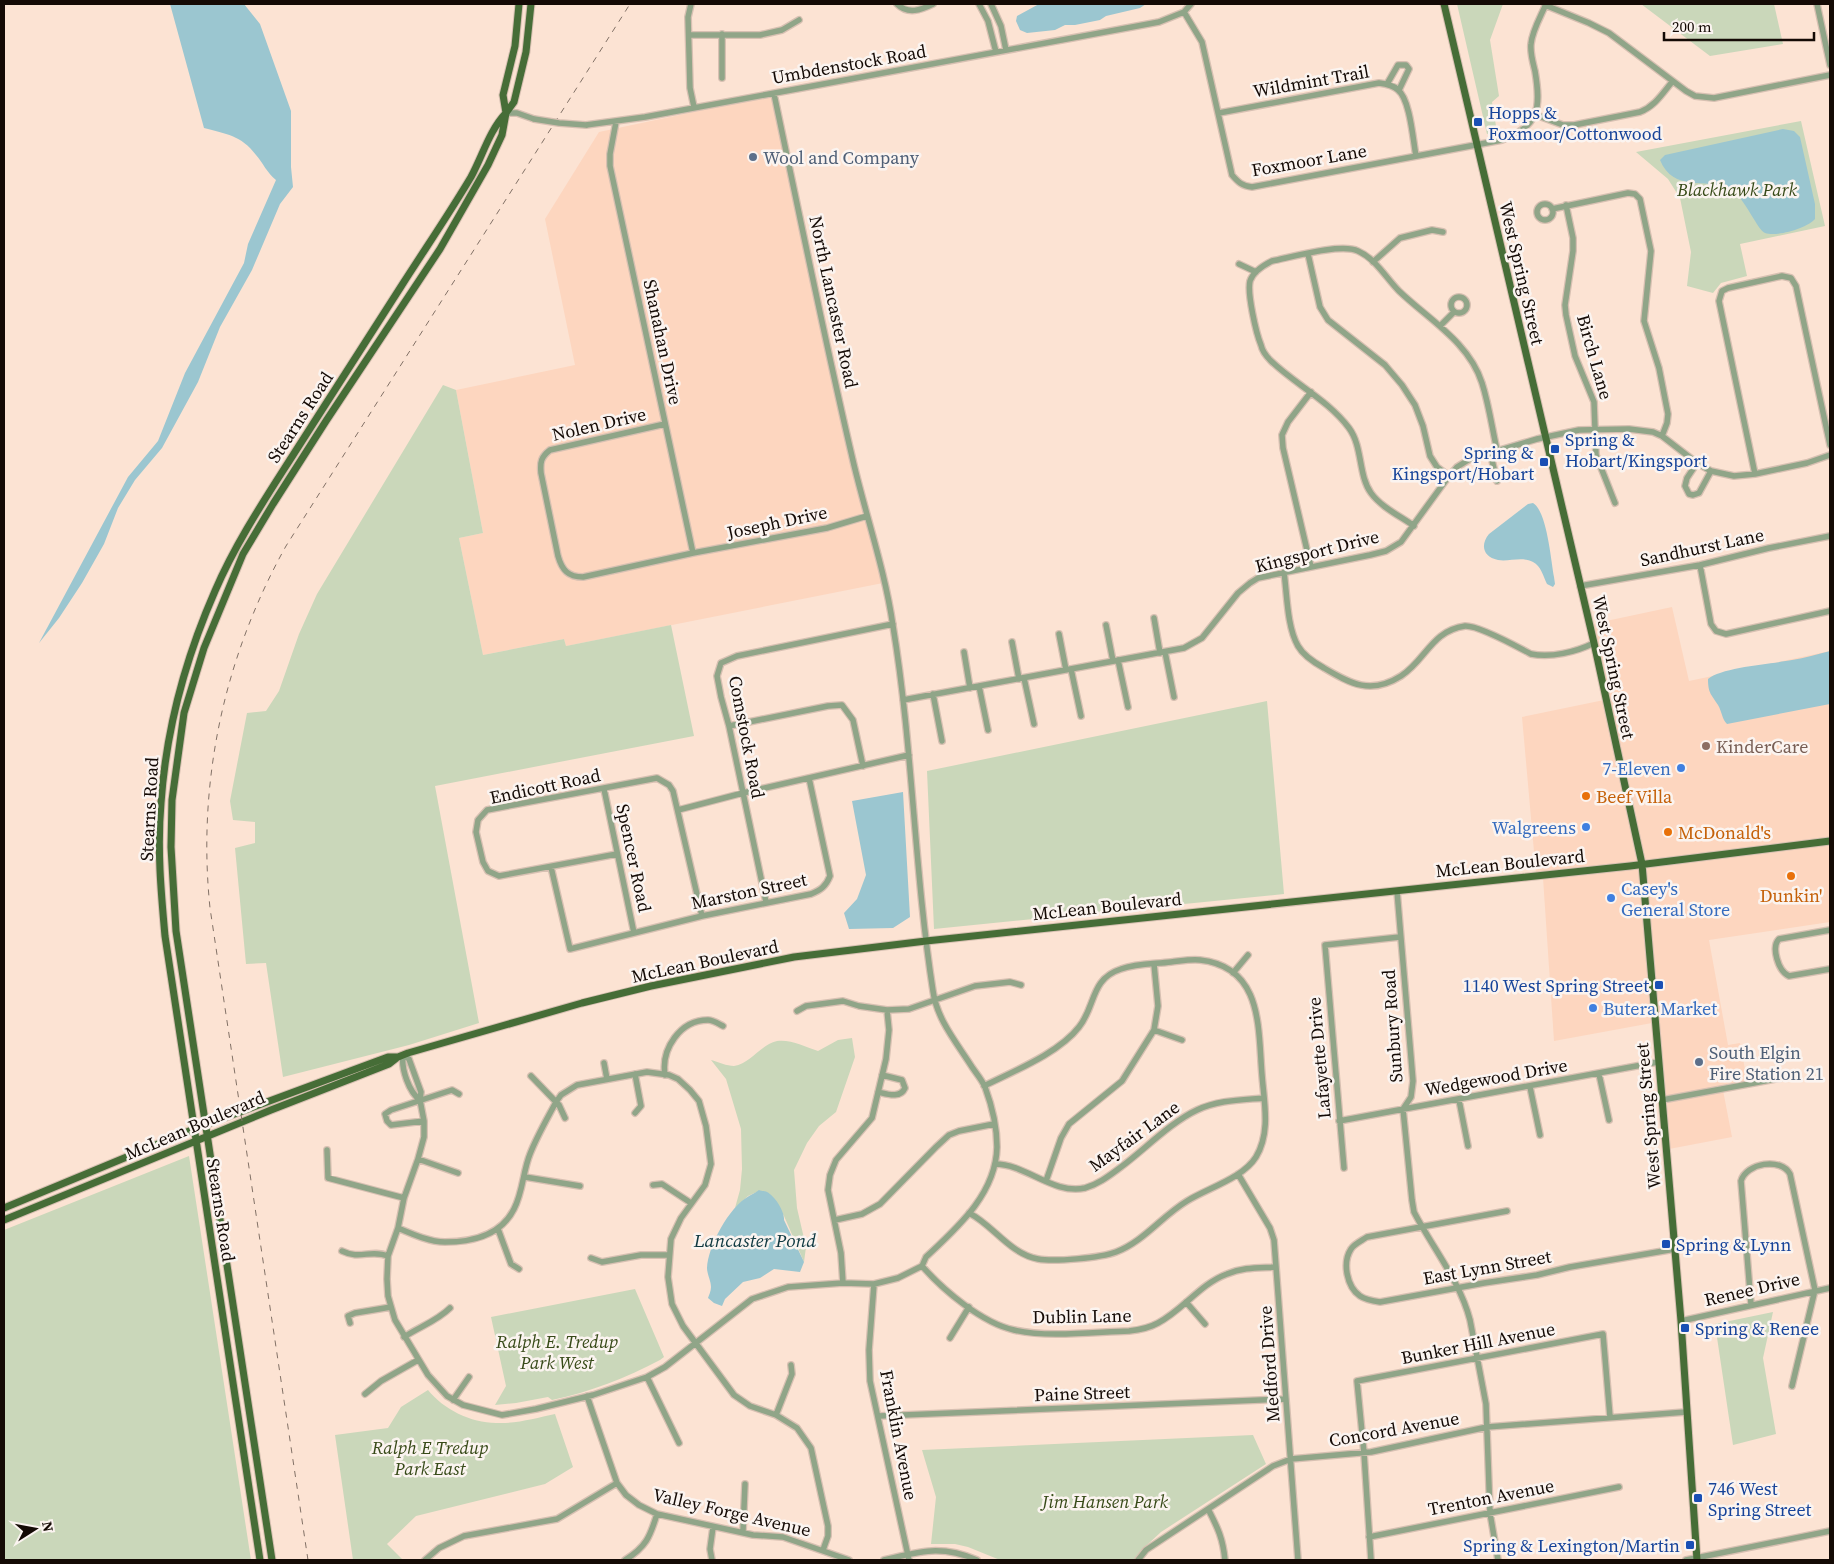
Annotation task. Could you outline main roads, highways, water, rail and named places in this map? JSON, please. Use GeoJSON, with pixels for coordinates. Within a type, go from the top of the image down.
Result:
{"type":"FeatureCollection","features":[{"type":"Feature","properties":{"kind":"main road","name":"Stearns Road"},"geometry":{"type":"LineString","coordinates":[[272,1560],[197,1059],[180,960],[172,887],[172,800],[184,713],[204,648],[243,554],[326,421],[440,249],[488,165],[502,135],[506,113],[503,95],[515,46],[519,4]]}},
{"type":"Feature","properties":{"kind":"main road","name":"Stearns Road"},"geometry":{"type":"LineString","coordinates":[[260,1560],[165,936],[160,886],[160,838],[161,803],[167,753],[189,661],[215,590],[237,546],[472,175],[496,124],[514,102],[526,52],[531,4]]}},
{"type":"Feature","properties":{"kind":"main road","name":"West Spring Street"},"geometry":{"type":"LineString","coordinates":[[1444,4],[1594,643],[1642,864],[1675,1249],[1697,1559]]}},
{"type":"Feature","properties":{"kind":"main road","name":"McLean Boulevard"},"geometry":{"type":"LineString","coordinates":[[4,1208],[206,1124],[388,1057],[400,1056],[467,1035],[651,986],[794,957],[926,941],[1642,864],[1830,841]]}},
{"type":"Feature","properties":{"kind":"main road","name":"McLean Boulevard"},"geometry":{"type":"LineString","coordinates":[[4,1220],[289,1102],[389,1064],[400,1056]]}},
{"type":"Feature","properties":{"kind":"water"},"geometry":{"type":"Polygon","coordinates":[[[170,4],[244,4],[260,24],[291,111],[293,187],[280,204],[252,270],[220,327],[198,382],[162,448],[135,480],[118,508],[104,544],[82,583],[59,618],[39,643],[128,477],[158,441],[185,373],[244,263],[248,244],[276,180],[245,143],[233,136],[204,128],[170,4]]]}},
{"type":"Feature","properties":{"kind":"water"},"geometry":{"type":"Polygon","coordinates":[[[1039,4],[1146,4],[1140,8],[1106,16],[1100,20],[1065,25],[1055,30],[1027,33],[1020,30],[1016,21],[1017,16],[1039,4]]]}},
{"type":"Feature","properties":{"kind":"water"},"geometry":{"type":"Polygon","coordinates":[[[1783,129],[1794,131],[1800,137],[1815,204],[1815,219],[1806,226],[1792,231],[1777,234],[1765,233],[1758,226],[1741,199],[1730,189],[1710,184],[1681,181],[1673,177],[1666,170],[1660,160],[1665,155],[1783,129]]]}},
{"type":"Feature","properties":{"kind":"water"},"geometry":{"type":"Polygon","coordinates":[[[1533,503],[1538,508],[1545,526],[1555,584],[1553,587],[1547,584],[1540,569],[1533,562],[1524,559],[1498,560],[1486,553],[1484,546],[1484,542],[1489,534],[1528,504],[1533,503]]]}},
{"type":"Feature","properties":{"kind":"water"},"geometry":{"type":"Polygon","coordinates":[[[1830,651],[1830,704],[1727,724],[1710,691],[1708,679],[1724,672],[1830,651]]]}},
{"type":"Feature","properties":{"kind":"water"},"geometry":{"type":"Polygon","coordinates":[[[903,792],[910,917],[893,928],[849,929],[844,913],[857,899],[866,875],[852,801],[903,792]]]}},
{"type":"Feature","properties":{"kind":"water","name":"Lancaster Pond"},"geometry":{"type":"Polygon","coordinates":[[[759,1190],[770,1194],[779,1204],[784,1220],[804,1262],[800,1272],[774,1269],[760,1278],[743,1282],[725,1299],[722,1306],[708,1298],[711,1287],[707,1268],[711,1249],[715,1238],[734,1209],[741,1201],[759,1190]]]}},
{"type":"Feature","properties":{"kind":"railway"},"geometry":{"type":"LineString","coordinates":[[308,1560],[210,908],[207,861],[208,814],[212,767],[220,721],[231,676],[246,632],[264,588],[286,546],[630,4]]}},
{"type":"Feature","properties":{"kind":"place","name":"Hopps & Foxmoor/Cottonwood"},"geometry":{"type":"Point","coordinates":[1478,122]}},
{"type":"Feature","properties":{"kind":"place","name":"Wool and Company"},"geometry":{"type":"Point","coordinates":[753,157]}},
{"type":"Feature","properties":{"kind":"place","name":"Spring & Hobart/Kingsport"},"geometry":{"type":"Point","coordinates":[1555,449]}},
{"type":"Feature","properties":{"kind":"place","name":"Spring & Kingsport/Hobart"},"geometry":{"type":"Point","coordinates":[1544,462]}},
{"type":"Feature","properties":{"kind":"place","name":"KinderCare"},"geometry":{"type":"Point","coordinates":[1706,746]}},
{"type":"Feature","properties":{"kind":"place","name":"7-Eleven"},"geometry":{"type":"Point","coordinates":[1681,768]}},
{"type":"Feature","properties":{"kind":"place","name":"Beef Villa"},"geometry":{"type":"Point","coordinates":[1586,796]}},
{"type":"Feature","properties":{"kind":"place","name":"Walgreens"},"geometry":{"type":"Point","coordinates":[1586,827]}},
{"type":"Feature","properties":{"kind":"place","name":"McDonald's"},"geometry":{"type":"Point","coordinates":[1668,832]}},
{"type":"Feature","properties":{"kind":"place","name":"Dunkin'"},"geometry":{"type":"Point","coordinates":[1791,876]}},
{"type":"Feature","properties":{"kind":"place","name":"Casey's General Store"},"geometry":{"type":"Point","coordinates":[1611,898]}},
{"type":"Feature","properties":{"kind":"place","name":"1140 West Spring Street"},"geometry":{"type":"Point","coordinates":[1659,985]}},
{"type":"Feature","properties":{"kind":"place","name":"Butera Market"},"geometry":{"type":"Point","coordinates":[1593,1008]}},
{"type":"Feature","properties":{"kind":"place","name":"South Elgin Fire Station 21"},"geometry":{"type":"Point","coordinates":[1699,1062]}},
{"type":"Feature","properties":{"kind":"place","name":"Spring & Lynn"},"geometry":{"type":"Point","coordinates":[1666,1244]}},
{"type":"Feature","properties":{"kind":"place","name":"Spring & Renee"},"geometry":{"type":"Point","coordinates":[1685,1328]}},
{"type":"Feature","properties":{"kind":"place","name":"746 West Spring Street"},"geometry":{"type":"Point","coordinates":[1698,1498]}},
{"type":"Feature","properties":{"kind":"place","name":"Spring & Lexington/Martin"},"geometry":{"type":"Point","coordinates":[1690,1545]}},
{"type":"Feature","properties":{"kind":"park label","name":"Blackhawk Park"},"geometry":{"type":"Point","coordinates":[1737,189]}},
{"type":"Feature","properties":{"kind":"park label","name":"Ralph E. Tredup Park West"},"geometry":{"type":"Point","coordinates":[557,1351]}},
{"type":"Feature","properties":{"kind":"park label","name":"Ralph E Tredup Park East"},"geometry":{"type":"Point","coordinates":[430,1457]}},
{"type":"Feature","properties":{"kind":"park label","name":"Jim Hansen Park"},"geometry":{"type":"Point","coordinates":[1105,1501]}}]}
